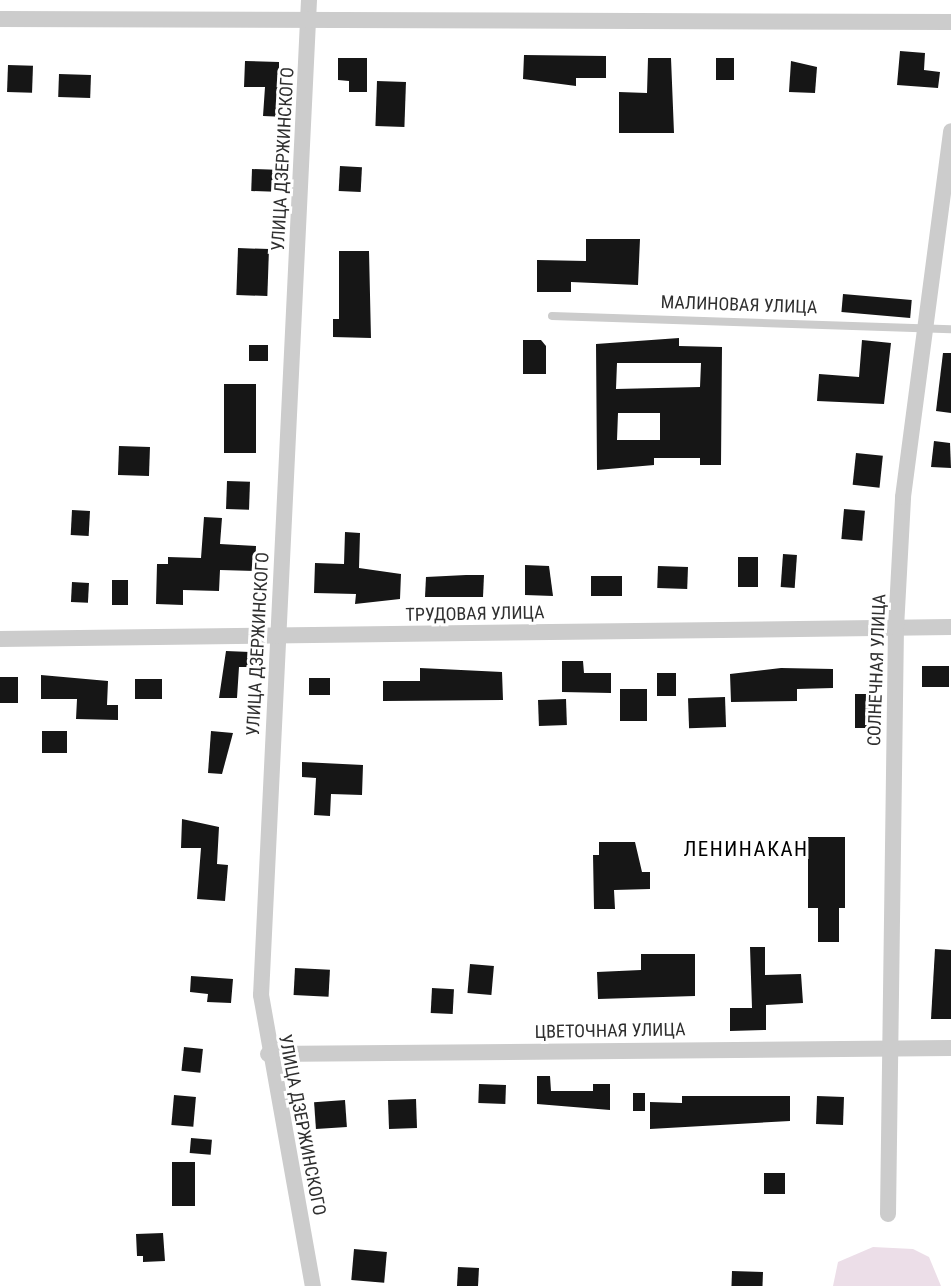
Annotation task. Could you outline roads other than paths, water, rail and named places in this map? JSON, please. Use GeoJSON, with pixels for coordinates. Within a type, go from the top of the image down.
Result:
{"type":"FeatureCollection","features":[{"type":"Feature","properties":{"kind":"street","name":"УЛИЦА ДЗЕРЖИНСКОГО"},"geometry":{"type":"LineString","coordinates":[[309,0],[261,995],[268,1054],[314,1286]]}},
{"type":"Feature","properties":{"kind":"street"},"geometry":{"type":"LineString","coordinates":[[0,19],[309,22],[951,22]]}},
{"type":"Feature","properties":{"kind":"street","name":"СОЛНЕЧНАЯ УЛИЦА"},"geometry":{"type":"LineString","coordinates":[[888,1214],[896,628],[903,497],[925,327],[945,228],[951,131]]}},
{"type":"Feature","properties":{"kind":"street","name":"ТРУДОВАЯ УЛИЦА"},"geometry":{"type":"LineString","coordinates":[[0,639],[951,627]]}},
{"type":"Feature","properties":{"kind":"street","name":"ЦВЕТОЧНАЯ УЛИЦА"},"geometry":{"type":"LineString","coordinates":[[268,1054],[951,1048]]}},
{"type":"Feature","properties":{"kind":"lane","name":"МАЛИНОВАЯ УЛИЦА"},"geometry":{"type":"LineString","coordinates":[[552,316],[951,329]]}},
{"type":"Feature","properties":{"kind":"district","name":"ЛЕНИНАКАН"},"geometry":{"type":"Point","coordinates":[746,849]}}]}
